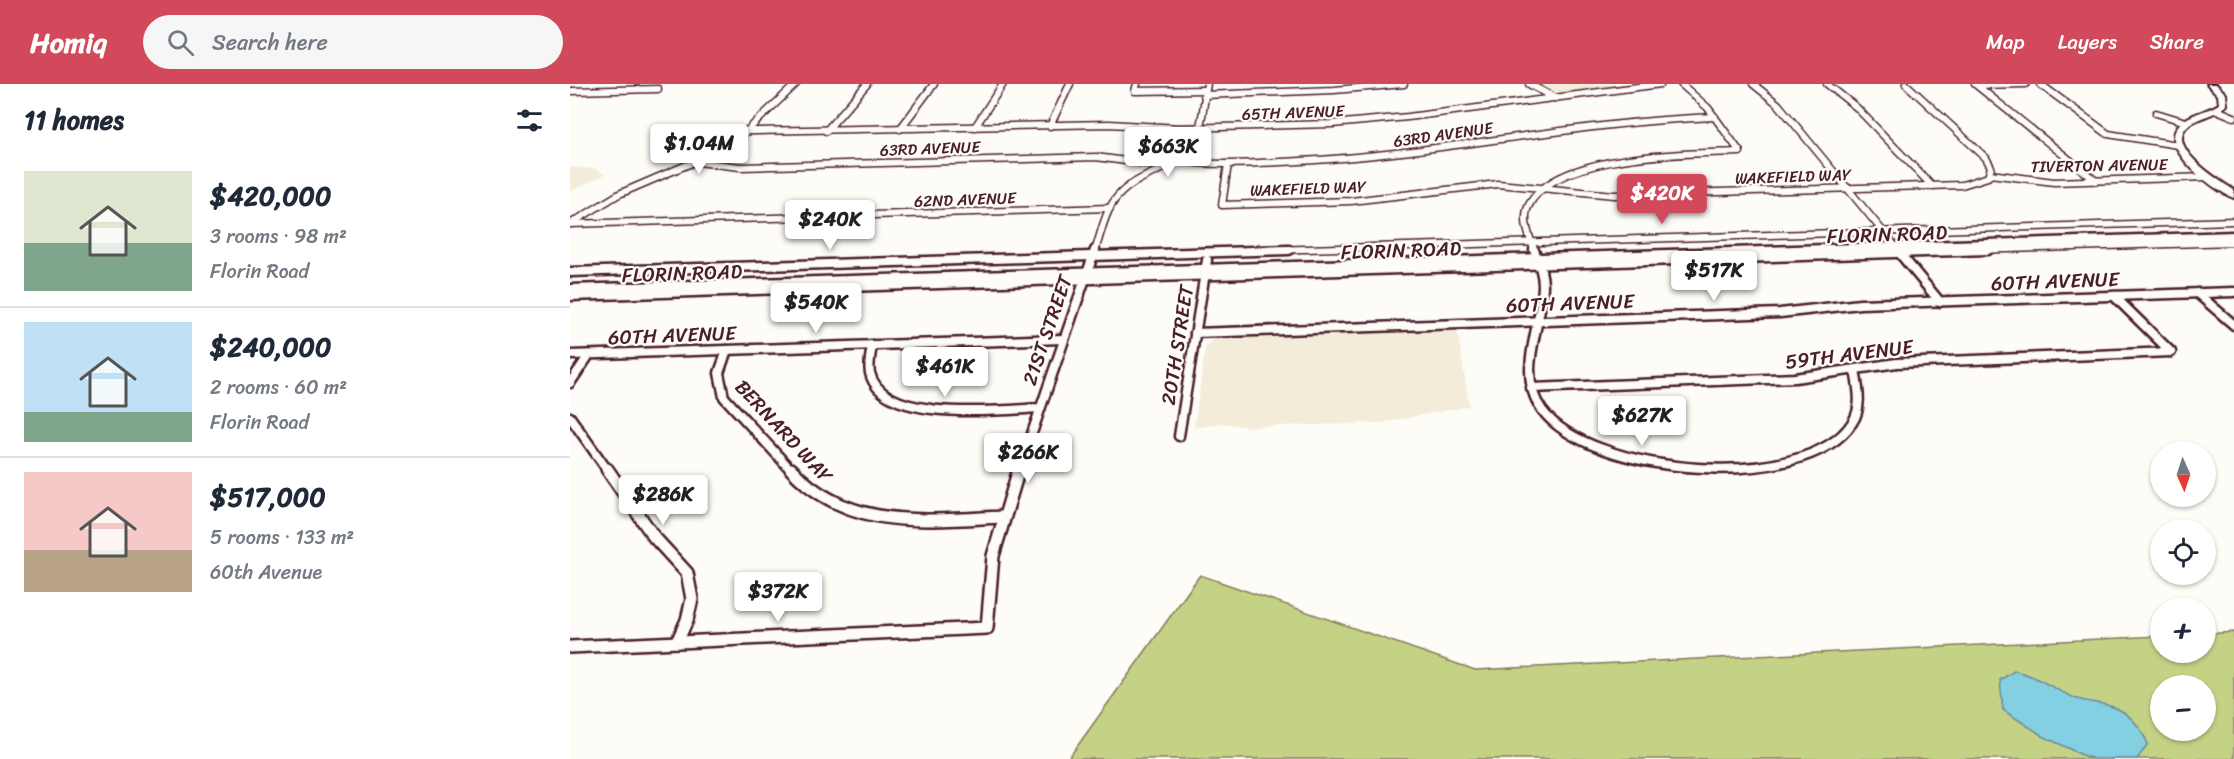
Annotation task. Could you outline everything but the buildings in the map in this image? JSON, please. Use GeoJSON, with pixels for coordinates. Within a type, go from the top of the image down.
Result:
{"type":"FeatureCollection","features":[{"type":"Feature","properties":{"kind":"main road","name":"FLORIN ROAD"},"geometry":{"type":"LineString","coordinates":[[1892,243],[2234,228]]}},
{"type":"Feature","properties":{"kind":"main road","name":"FLORIN ROAD"},"geometry":{"type":"LineString","coordinates":[[570,280],[1087,268],[1206,268],[1536,254],[1892,243],[2234,236]]}},
{"type":"Feature","properties":{"kind":"main road","name":"FLORIN ROAD"},"geometry":{"type":"LineString","coordinates":[[570,289],[1087,268]]}},
{"type":"Feature","properties":{"kind":"street"},"geometry":{"type":"LineString","coordinates":[[570,224],[619,194],[698,162],[730,146],[796,84]]}},
{"type":"Feature","properties":{"kind":"street"},"geometry":{"type":"LineString","coordinates":[[826,131],[867,84]]}},
{"type":"Feature","properties":{"kind":"street"},"geometry":{"type":"LineString","coordinates":[[900,129],[934,84]]}},
{"type":"Feature","properties":{"kind":"street"},"geometry":{"type":"LineString","coordinates":[[975,128],[1003,84]]}},
{"type":"Feature","properties":{"kind":"street"},"geometry":{"type":"LineString","coordinates":[[1050,126],[1070,84]]}},
{"type":"Feature","properties":{"kind":"street"},"geometry":{"type":"LineString","coordinates":[[1137,84],[1135,91],[1404,84]]}},
{"type":"Feature","properties":{"kind":"street"},"geometry":{"type":"LineString","coordinates":[[1529,84],[1555,98]]}},
{"type":"Feature","properties":{"kind":"street","name":"65TH AVENUE"},"geometry":{"type":"LineString","coordinates":[[708,132],[1123,124],[1198,128],[1356,123],[1661,84]]}},
{"type":"Feature","properties":{"kind":"street"},"geometry":{"type":"LineString","coordinates":[[1681,84],[1704,103],[1740,152],[1626,161],[1567,174],[1541,187],[1530,201],[1526,213],[1543,282],[1530,364],[1531,388],[1539,406],[1553,423],[1596,448],[1667,465],[1737,467],[1800,456],[1825,447],[1844,434],[1856,417],[1860,405],[1861,390],[1855,370]]}},
{"type":"Feature","properties":{"kind":"street"},"geometry":{"type":"LineString","coordinates":[[1753,84],[1778,104],[1940,302]]}},
{"type":"Feature","properties":{"kind":"street"},"geometry":{"type":"LineString","coordinates":[[1827,84],[1856,107],[1932,186]]}},
{"type":"Feature","properties":{"kind":"street"},"geometry":{"type":"LineString","coordinates":[[1906,84],[1986,158],[1991,167],[1990,174]]}},
{"type":"Feature","properties":{"kind":"street"},"geometry":{"type":"LineString","coordinates":[[1976,85],[2026,84]]}},
{"type":"Feature","properties":{"kind":"street"},"geometry":{"type":"LineString","coordinates":[[2040,84],[2108,134],[2178,145]]}},
{"type":"Feature","properties":{"kind":"street"},"geometry":{"type":"LineString","coordinates":[[2211,84],[2224,98],[2223,105],[2217,110],[2186,122],[2179,130],[2178,145],[2190,162],[2234,195]]}},
{"type":"Feature","properties":{"kind":"street"},"geometry":{"type":"LineString","coordinates":[[1976,85],[2096,181]]}},
{"type":"Feature","properties":{"kind":"street"},"geometry":{"type":"LineString","coordinates":[[570,91],[658,89]]}},
{"type":"Feature","properties":{"kind":"street","name":"21ST STREET"},"geometry":{"type":"LineString","coordinates":[[677,642],[987,628],[993,556],[1003,517],[1087,268],[1110,208],[1124,190],[1190,148],[1198,128],[1206,90]]}},
{"type":"Feature","properties":{"kind":"street"},"geometry":{"type":"LineString","coordinates":[[2217,110],[2234,117]]}},
{"type":"Feature","properties":{"kind":"street"},"geometry":{"type":"LineString","coordinates":[[2156,113],[2186,122]]}},
{"type":"Feature","properties":{"kind":"street","name":"63RD AVENUE"},"geometry":{"type":"LineString","coordinates":[[1173,160],[1228,164],[1367,158],[1635,122],[1715,117]]}},
{"type":"Feature","properties":{"kind":"street","name":"63RD AVENUE"},"geometry":{"type":"LineString","coordinates":[[698,162],[740,167],[1096,157],[1126,159],[1163,166]]}},
{"type":"Feature","properties":{"kind":"street","name":"WAKEFIELD WAY"},"geometry":{"type":"LineString","coordinates":[[1228,164],[1222,205],[1368,199],[1498,184],[1541,187],[1584,194],[1614,195],[1969,184],[1983,180],[1990,174]]}},
{"type":"Feature","properties":{"kind":"street","name":"TIVERTON AVENUE"},"geometry":{"type":"LineString","coordinates":[[1990,174],[2041,181],[2208,177]]}},
{"type":"Feature","properties":{"kind":"street","name":"62ND AVENUE"},"geometry":{"type":"LineString","coordinates":[[570,224],[1110,208]]}},
{"type":"Feature","properties":{"kind":"street","name":"FLORIN ROAD"},"geometry":{"type":"LineString","coordinates":[[1892,243],[2234,221]]}},
{"type":"Feature","properties":{"kind":"street","name":"FLORIN ROAD"},"geometry":{"type":"LineString","coordinates":[[570,296],[1087,268],[1892,243],[2234,242]]}},
{"type":"Feature","properties":{"kind":"street","name":"FLORIN ROAD"},"geometry":{"type":"LineString","coordinates":[[570,272],[1087,268]]}},
{"type":"Feature","properties":{"kind":"street","name":"20TH STREET"},"geometry":{"type":"LineString","coordinates":[[1179,436],[1206,268]]}},
{"type":"Feature","properties":{"kind":"street","name":"60TH AVENUE"},"geometry":{"type":"LineString","coordinates":[[1195,333],[1780,313],[1851,305],[2234,292]]}},
{"type":"Feature","properties":{"kind":"street"},"geometry":{"type":"LineString","coordinates":[[2197,293],[2234,325]]}},
{"type":"Feature","properties":{"kind":"street","name":"59TH AVENUE"},"geometry":{"type":"LineString","coordinates":[[1531,388],[1795,378],[1898,363],[2171,352],[2114,296]]}},
{"type":"Feature","properties":{"kind":"street","name":"60TH AVENUE"},"geometry":{"type":"LineString","coordinates":[[570,355],[1063,339]]}},
{"type":"Feature","properties":{"kind":"street"},"geometry":{"type":"LineString","coordinates":[[872,345],[868,362],[873,381],[888,397],[901,403],[945,411],[1040,408]]}},
{"type":"Feature","properties":{"kind":"street","name":"BERNARD WAY"},"geometry":{"type":"LineString","coordinates":[[727,350],[718,371],[718,380],[724,397],[808,488],[821,498],[852,512],[887,519],[1003,517]]}},
{"type":"Feature","properties":{"kind":"street"},"geometry":{"type":"LineString","coordinates":[[570,383],[589,355]]}},
{"type":"Feature","properties":{"kind":"street"},"geometry":{"type":"LineString","coordinates":[[570,417],[654,537],[687,573],[692,599],[687,620],[677,642],[570,647]]}},
{"type":"Feature","properties":{"kind":"shaded area"},"geometry":{"type":"Polygon","coordinates":[[[1535,84],[1643,84],[1553,95],[1535,84]]]}},
{"type":"Feature","properties":{"kind":"shaded area"},"geometry":{"type":"Polygon","coordinates":[[[570,167],[596,169],[605,174],[570,192],[570,167]]]}},
{"type":"Feature","properties":{"kind":"shaded area"},"geometry":{"type":"Polygon","coordinates":[[[1457,328],[1469,406],[1381,423],[1248,427],[1222,423],[1194,428],[1206,345],[1215,338],[1457,328]]]}},
{"type":"Feature","properties":{"kind":"green space"},"geometry":{"type":"Polygon","coordinates":[[[1200,575],[1475,670],[2150,636],[2150,663],[2216,663],[2216,633],[2234,632],[2234,759],[1068,759],[1200,575]]]}},
{"type":"Feature","properties":{"kind":"water"},"geometry":{"type":"Polygon","coordinates":[[[2014,671],[2031,676],[2077,699],[2118,709],[2136,724],[2148,744],[2137,759],[2093,759],[2043,736],[2003,710],[2000,680],[2014,671]]]}}]}
